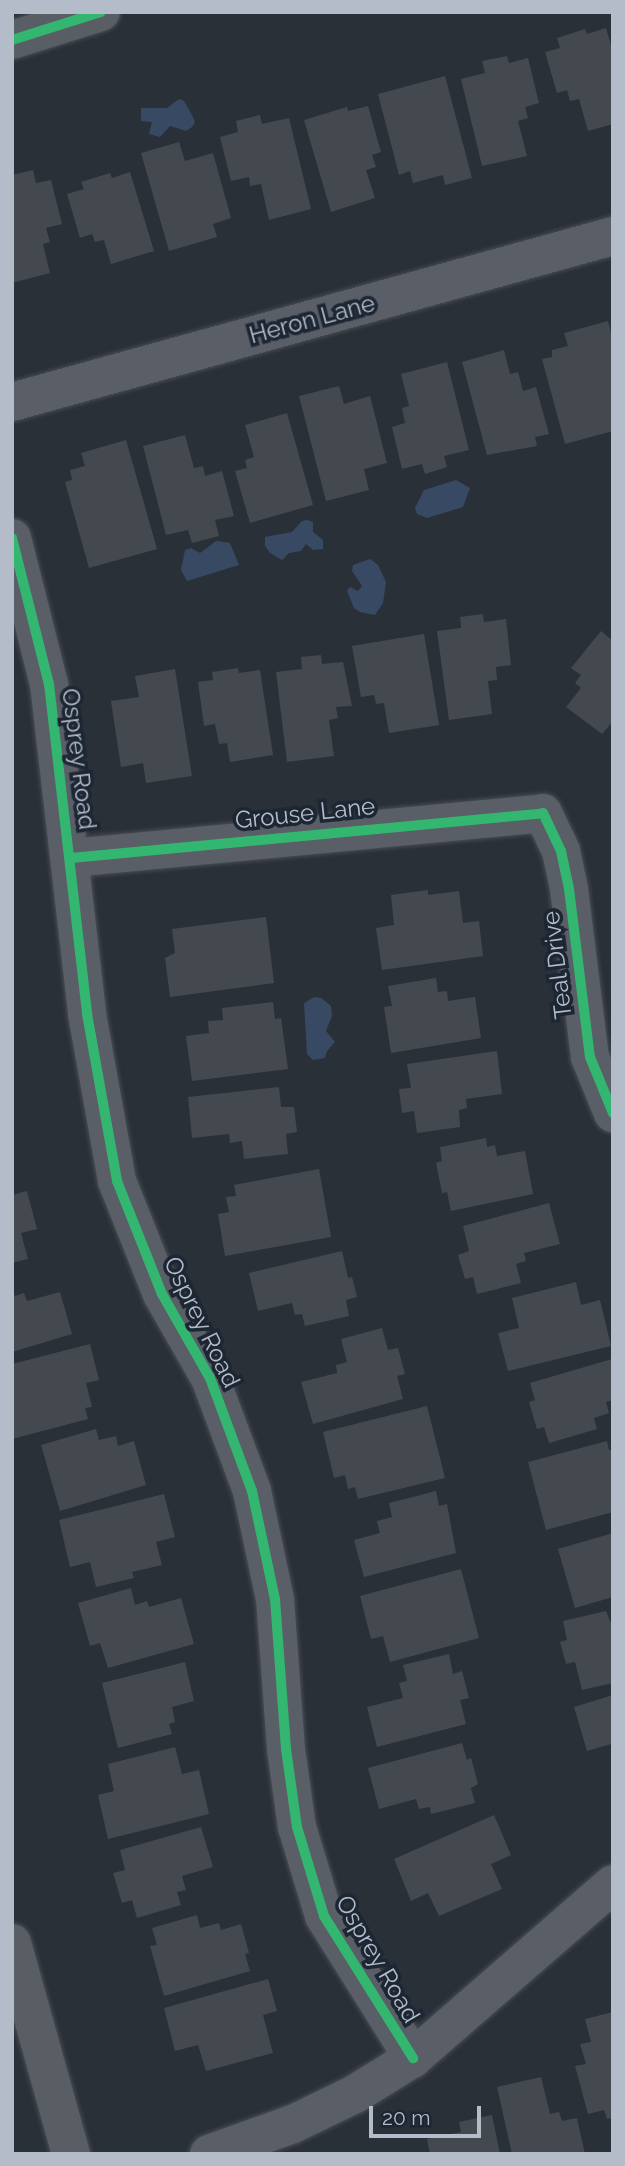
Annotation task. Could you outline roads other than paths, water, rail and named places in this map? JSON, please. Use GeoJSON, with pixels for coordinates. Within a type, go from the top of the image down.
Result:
{"type":"FeatureCollection","features":[{"type":"Feature","properties":{"kind":"street"},"geometry":{"type":"LineString","coordinates":[[12,40],[101,12]]}},
{"type":"Feature","properties":{"kind":"street","name":"Heron Lane"},"geometry":{"type":"LineString","coordinates":[[12,402],[613,236]]}},
{"type":"Feature","properties":{"kind":"street","name":"Osprey Road"},"geometry":{"type":"LineString","coordinates":[[12,538],[49,684],[87,1014],[117,1181],[162,1294],[210,1378],[252,1491],[275,1599],[286,1749],[298,1827],[324,1916],[413,2058]]}},
{"type":"Feature","properties":{"kind":"street","name":"Grouse Lane"},"geometry":{"type":"LineString","coordinates":[[71,858],[543,813]]}},
{"type":"Feature","properties":{"kind":"street","name":"Teal Drive"},"geometry":{"type":"LineString","coordinates":[[543,813],[561,851],[569,889],[590,1056],[613,1113]]}},
{"type":"Feature","properties":{"kind":"street"},"geometry":{"type":"LineString","coordinates":[[209,2154],[293,2124],[355,2094],[413,2058],[613,1884]]}},
{"type":"Feature","properties":{"kind":"street"},"geometry":{"type":"LineString","coordinates":[[12,1943],[71,2154]]}},
{"type":"Feature","properties":{"kind":"water"},"geometry":{"type":"Polygon","coordinates":[[[179,99],[184,101],[192,115],[195,122],[192,127],[186,131],[170,126],[160,137],[149,134],[152,122],[141,121],[141,108],[167,108],[179,99]]]}},
{"type":"Feature","properties":{"kind":"water"},"geometry":{"type":"Polygon","coordinates":[[[456,480],[470,488],[463,507],[427,518],[417,514],[415,508],[424,490],[456,480]]]}},
{"type":"Feature","properties":{"kind":"water"},"geometry":{"type":"Polygon","coordinates":[[[302,521],[313,522],[313,532],[323,540],[323,549],[313,550],[306,544],[301,551],[289,553],[282,560],[270,553],[265,546],[265,537],[292,532],[302,521]]]}},
{"type":"Feature","properties":{"kind":"water"},"geometry":{"type":"Polygon","coordinates":[[[216,541],[230,543],[239,565],[187,581],[181,570],[185,550],[191,548],[200,553],[216,541]]]}},
{"type":"Feature","properties":{"kind":"water"},"geometry":{"type":"Polygon","coordinates":[[[370,559],[378,565],[386,582],[383,603],[375,615],[354,608],[347,591],[350,587],[358,591],[362,586],[352,571],[353,565],[370,559]]]}},
{"type":"Feature","properties":{"kind":"water"},"geometry":{"type":"Polygon","coordinates":[[[314,997],[321,998],[331,1006],[332,1016],[326,1031],[335,1042],[325,1058],[313,1060],[307,1054],[304,1003],[314,997]]]}}]}
